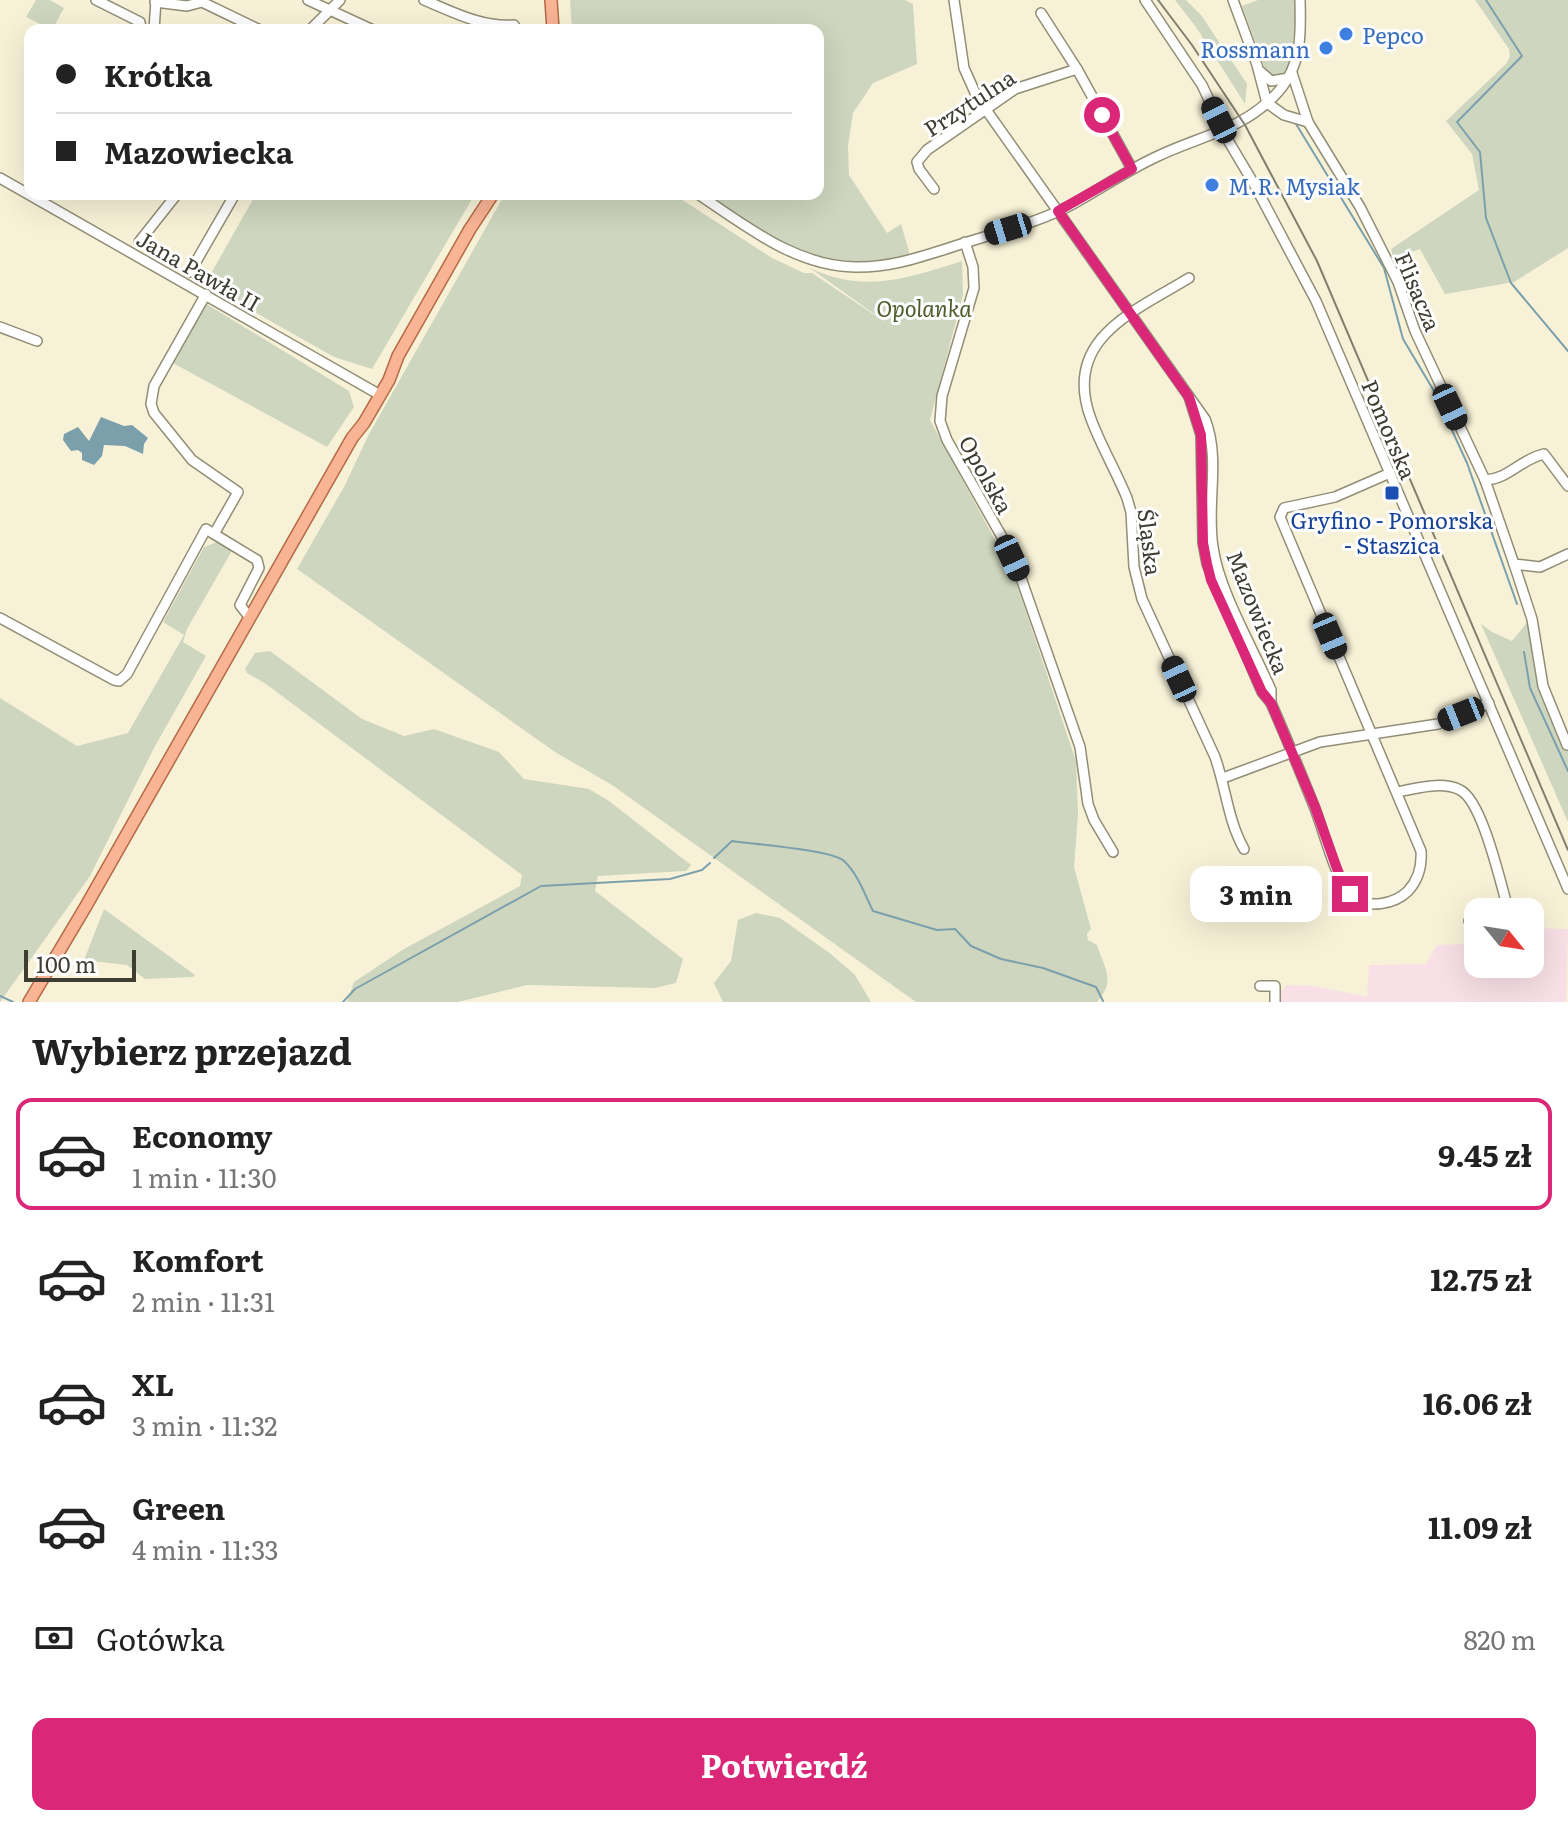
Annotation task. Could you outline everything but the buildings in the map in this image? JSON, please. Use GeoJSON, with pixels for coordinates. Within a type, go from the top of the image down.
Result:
{"type":"FeatureCollection","features":[{"type":"Feature","properties":{"kind":"main road"},"geometry":{"type":"LineString","coordinates":[[551,0],[553,24]]}},
{"type":"Feature","properties":{"kind":"main road"},"geometry":{"type":"LineString","coordinates":[[470,229],[483,200]]}},
{"type":"Feature","properties":{"kind":"main road"},"geometry":{"type":"LineString","coordinates":[[29,1002],[352,438],[364,423],[398,356],[489,200]]}},
{"type":"Feature","properties":{"kind":"street"},"geometry":{"type":"LineString","coordinates":[[96,0],[140,24]]}},
{"type":"Feature","properties":{"kind":"street"},"geometry":{"type":"LineString","coordinates":[[308,0],[360,24]]}},
{"type":"Feature","properties":{"kind":"street"},"geometry":{"type":"LineString","coordinates":[[317,24],[340,0]]}},
{"type":"Feature","properties":{"kind":"street"},"geometry":{"type":"LineString","coordinates":[[424,0],[488,24]]}},
{"type":"Feature","properties":{"kind":"street","name":"Mazowiecka"},"geometry":{"type":"LineString","coordinates":[[954,0],[964,68],[986,109],[1189,397],[1201,435],[1203,543],[1211,580],[1262,692],[1271,703],[1340,877],[1350,894],[1359,901],[1371,904],[1400,898],[1421,870],[1421,851],[1398,792]]}},
{"type":"Feature","properties":{"kind":"street","name":"Pomorska"},"geometry":{"type":"LineString","coordinates":[[1145,0],[1202,85],[1316,301],[1568,889]]}},
{"type":"Feature","properties":{"kind":"street"},"geometry":{"type":"LineString","coordinates":[[1233,0],[1257,65],[1267,103],[1284,115],[1308,122]]}},
{"type":"Feature","properties":{"kind":"street","name":"Flisacza"},"geometry":{"type":"LineString","coordinates":[[707,200],[793,254],[853,267],[884,266],[1058,211],[1132,169],[1224,131],[1267,103],[1290,75],[1300,39],[1300,0]]}},
{"type":"Feature","properties":{"kind":"street"},"geometry":{"type":"LineString","coordinates":[[154,24],[156,1],[187,6],[202,2],[248,24]]}},
{"type":"Feature","properties":{"kind":"street"},"geometry":{"type":"LineString","coordinates":[[1041,13],[1077,69],[1132,169]]}},
{"type":"Feature","properties":{"kind":"street"},"geometry":{"type":"LineString","coordinates":[[1257,65],[1268,80],[1278,82],[1290,75]]}},
{"type":"Feature","properties":{"kind":"street","name":"Przytulna"},"geometry":{"type":"LineString","coordinates":[[934,189],[919,169],[917,162],[921,156],[1025,85],[1077,69]]}},
{"type":"Feature","properties":{"kind":"street","name":"Flisacza"},"geometry":{"type":"LineString","coordinates":[[1290,75],[1308,122],[1360,207],[1398,282],[1415,331],[1485,480],[1532,619],[1543,686],[1567,745]]}},
{"type":"Feature","properties":{"kind":"street","name":"Jana Pawła II"},"geometry":{"type":"LineString","coordinates":[[0,178],[24,192]]}},
{"type":"Feature","properties":{"kind":"street","name":"Jana Pawła II"},"geometry":{"type":"LineString","coordinates":[[39,200],[377,394]]}},
{"type":"Feature","properties":{"kind":"street"},"geometry":{"type":"LineString","coordinates":[[139,242],[172,200]]}},
{"type":"Feature","properties":{"kind":"street"},"geometry":{"type":"LineString","coordinates":[[190,272],[232,200]]}},
{"type":"Feature","properties":{"kind":"street","name":"Opolska"},"geometry":{"type":"LineString","coordinates":[[965,242],[973,267],[974,288],[942,396],[940,421],[947,440],[1002,537],[1021,578],[1080,747],[1088,804],[1113,852]]}},
{"type":"Feature","properties":{"kind":"street","name":"Śląska"},"geometry":{"type":"LineString","coordinates":[[1189,278],[1106,330],[1087,366],[1085,398],[1131,512],[1134,567],[1142,599],[1223,778],[1234,831],[1244,849]]}},
{"type":"Feature","properties":{"kind":"street"},"geometry":{"type":"LineString","coordinates":[[0,618],[114,680],[119,681],[127,674],[210,531],[238,492],[192,460],[154,413],[151,404],[154,386],[206,294]]}},
{"type":"Feature","properties":{"kind":"street"},"geometry":{"type":"LineString","coordinates":[[0,327],[37,341]]}},
{"type":"Feature","properties":{"kind":"street"},"geometry":{"type":"LineString","coordinates":[[1485,480],[1498,480],[1534,456],[1544,454],[1568,486]]}},
{"type":"Feature","properties":{"kind":"street"},"geometry":{"type":"LineString","coordinates":[[1390,473],[1335,497],[1284,508],[1281,512],[1282,523],[1398,792],[1451,786],[1472,798],[1505,898]]}},
{"type":"Feature","properties":{"kind":"street"},"geometry":{"type":"LineString","coordinates":[[210,531],[257,560],[259,568],[240,605],[250,618]]}},
{"type":"Feature","properties":{"kind":"street"},"geometry":{"type":"LineString","coordinates":[[1514,564],[1540,567],[1568,554]]}},
{"type":"Feature","properties":{"kind":"street"},"geometry":{"type":"LineString","coordinates":[[1223,778],[1320,742],[1438,724],[1489,703]]}},
{"type":"Feature","properties":{"kind":"street"},"geometry":{"type":"LineString","coordinates":[[1260,986],[1275,986],[1275,1002]]}},
{"type":"Feature","properties":{"kind":"shaded area"},"geometry":{"type":"Polygon","coordinates":[[[1544,928],[1568,929],[1566,1002],[1280,1002],[1281,992],[1287,985],[1314,986],[1367,997],[1369,965],[1426,964],[1437,945],[1464,944],[1464,978],[1544,978],[1544,928]]]}},
{"type":"Feature","properties":{"kind":"green space"},"geometry":{"type":"Polygon","coordinates":[[[36,0],[50,0],[64,8],[55,24],[40,24],[26,17],[36,0]]]}},
{"type":"Feature","properties":{"kind":"green space"},"geometry":{"type":"Polygon","coordinates":[[[570,0],[905,0],[913,4],[917,64],[873,83],[853,113],[848,146],[849,175],[887,233],[901,224],[910,255],[850,261],[825,257],[778,239],[715,200],[824,200],[824,24],[572,24],[570,0]]]}},
{"type":"Feature","properties":{"kind":"green space"},"geometry":{"type":"Polygon","coordinates":[[[1175,0],[1186,0],[1201,15],[1247,84],[1245,104],[1196,27],[1175,0]]]}},
{"type":"Feature","properties":{"kind":"green space"},"geometry":{"type":"Polygon","coordinates":[[[1258,0],[1297,0],[1294,56],[1287,74],[1280,78],[1268,76],[1242,6],[1258,0]]]}},
{"type":"Feature","properties":{"kind":"green space"},"geometry":{"type":"Polygon","coordinates":[[[1475,0],[1568,0],[1568,248],[1514,282],[1445,294],[1420,249],[1394,259],[1391,249],[1479,190],[1472,154],[1446,121],[1507,63],[1510,56],[1509,49],[1475,0]]]}},
{"type":"Feature","properties":{"kind":"green space"},"geometry":{"type":"Polygon","coordinates":[[[253,200],[471,200],[372,369],[334,357],[205,284],[253,200]]]}},
{"type":"Feature","properties":{"kind":"green space","name":"Opolanka"},"geometry":{"type":"Polygon","coordinates":[[[502,200],[682,200],[772,258],[804,273],[812,273],[891,326],[810,268],[830,276],[868,282],[904,278],[962,261],[963,295],[930,420],[1013,573],[1076,761],[1078,814],[1074,867],[1091,929],[1087,934],[1088,940],[1097,945],[1106,968],[1107,981],[1103,995],[1097,1002],[916,1002],[612,785],[555,752],[297,569],[344,487],[369,434],[502,200]]]}},
{"type":"Feature","properties":{"kind":"green space"},"geometry":{"type":"Polygon","coordinates":[[[203,302],[349,391],[354,407],[327,447],[171,362],[203,302]]]}},
{"type":"Feature","properties":{"kind":"green space"},"geometry":{"type":"Polygon","coordinates":[[[217,542],[234,547],[187,629],[183,642],[206,656],[154,748],[90,876],[0,1002],[0,698],[77,746],[128,733],[184,635],[163,622],[204,547],[217,542]]]}},
{"type":"Feature","properties":{"kind":"green space"},"geometry":{"type":"Polygon","coordinates":[[[1530,619],[1538,683],[1565,746],[1568,744],[1568,822],[1481,624],[1512,641],[1530,619]]]}},
{"type":"Feature","properties":{"kind":"green space"},"geometry":{"type":"Polygon","coordinates":[[[270,651],[362,719],[404,736],[434,729],[499,752],[524,779],[589,789],[691,865],[686,871],[598,876],[595,891],[683,959],[676,983],[655,988],[527,985],[458,1002],[347,1002],[354,982],[404,949],[520,886],[522,875],[247,673],[245,669],[255,653],[270,651]]]}},
{"type":"Feature","properties":{"kind":"green space"},"geometry":{"type":"Polygon","coordinates":[[[104,909],[195,975],[145,979],[127,965],[84,960],[104,909]]]}},
{"type":"Feature","properties":{"kind":"green space"},"geometry":{"type":"Polygon","coordinates":[[[756,913],[780,918],[831,954],[855,975],[871,1002],[723,1002],[714,983],[731,961],[738,920],[756,913]]]}},
{"type":"Feature","properties":{"kind":"water"},"geometry":{"type":"Polygon","coordinates":[[[101,417],[124,426],[132,425],[148,438],[143,454],[125,446],[104,445],[102,456],[94,465],[82,460],[82,453],[78,450],[71,451],[63,440],[64,434],[78,427],[89,441],[101,417]]]}},
{"type":"Feature","properties":{"kind":"waterway"},"geometry":{"type":"LineString","coordinates":[[1486,0],[1522,56],[1457,122],[1480,152],[1486,218],[1511,283],[1568,351]]}},
{"type":"Feature","properties":{"kind":"waterway"},"geometry":{"type":"LineString","coordinates":[[1296,124],[1384,268],[1403,339],[1434,391],[1467,463],[1517,604]]}},
{"type":"Feature","properties":{"kind":"waterway"},"geometry":{"type":"LineString","coordinates":[[1524,652],[1530,688],[1568,771]]}},
{"type":"Feature","properties":{"kind":"waterway"},"geometry":{"type":"LineString","coordinates":[[714,858],[732,841],[837,857],[853,872],[873,911],[937,930],[955,929],[971,946],[1001,959],[1043,968],[1096,987],[1103,1001]]}},
{"type":"Feature","properties":{"kind":"waterway"},"geometry":{"type":"LineString","coordinates":[[343,1002],[355,989],[541,886],[670,879],[702,870],[710,863]]}},
{"type":"Feature","properties":{"kind":"waterway"},"geometry":{"type":"LineString","coordinates":[[0,996],[13,1002]]}},
{"type":"Feature","properties":{"kind":"railway"},"geometry":{"type":"LineString","coordinates":[[1158,0],[1245,125],[1317,261],[1568,850]]}},
{"type":"Feature","properties":{"kind":"place","name":"Pepco"},"geometry":{"type":"Point","coordinates":[1346,34]}},
{"type":"Feature","properties":{"kind":"place","name":"Rossmann"},"geometry":{"type":"Point","coordinates":[1326,48]}},
{"type":"Feature","properties":{"kind":"place","name":"M.R. Mysiak"},"geometry":{"type":"Point","coordinates":[1212,185]}},
{"type":"Feature","properties":{"kind":"place","name":"Gryfino - Pomorska - Staszica"},"geometry":{"type":"Point","coordinates":[1392,493]}},
{"type":"Feature","properties":{"kind":"route"},"geometry":{"type":"LineString","coordinates":[[1102,115],[1132,169],[1058,211],[1189,397],[1201,435],[1203,543],[1211,580],[1262,692],[1271,703],[1315,807],[1340,877],[1350,894]]}}]}
